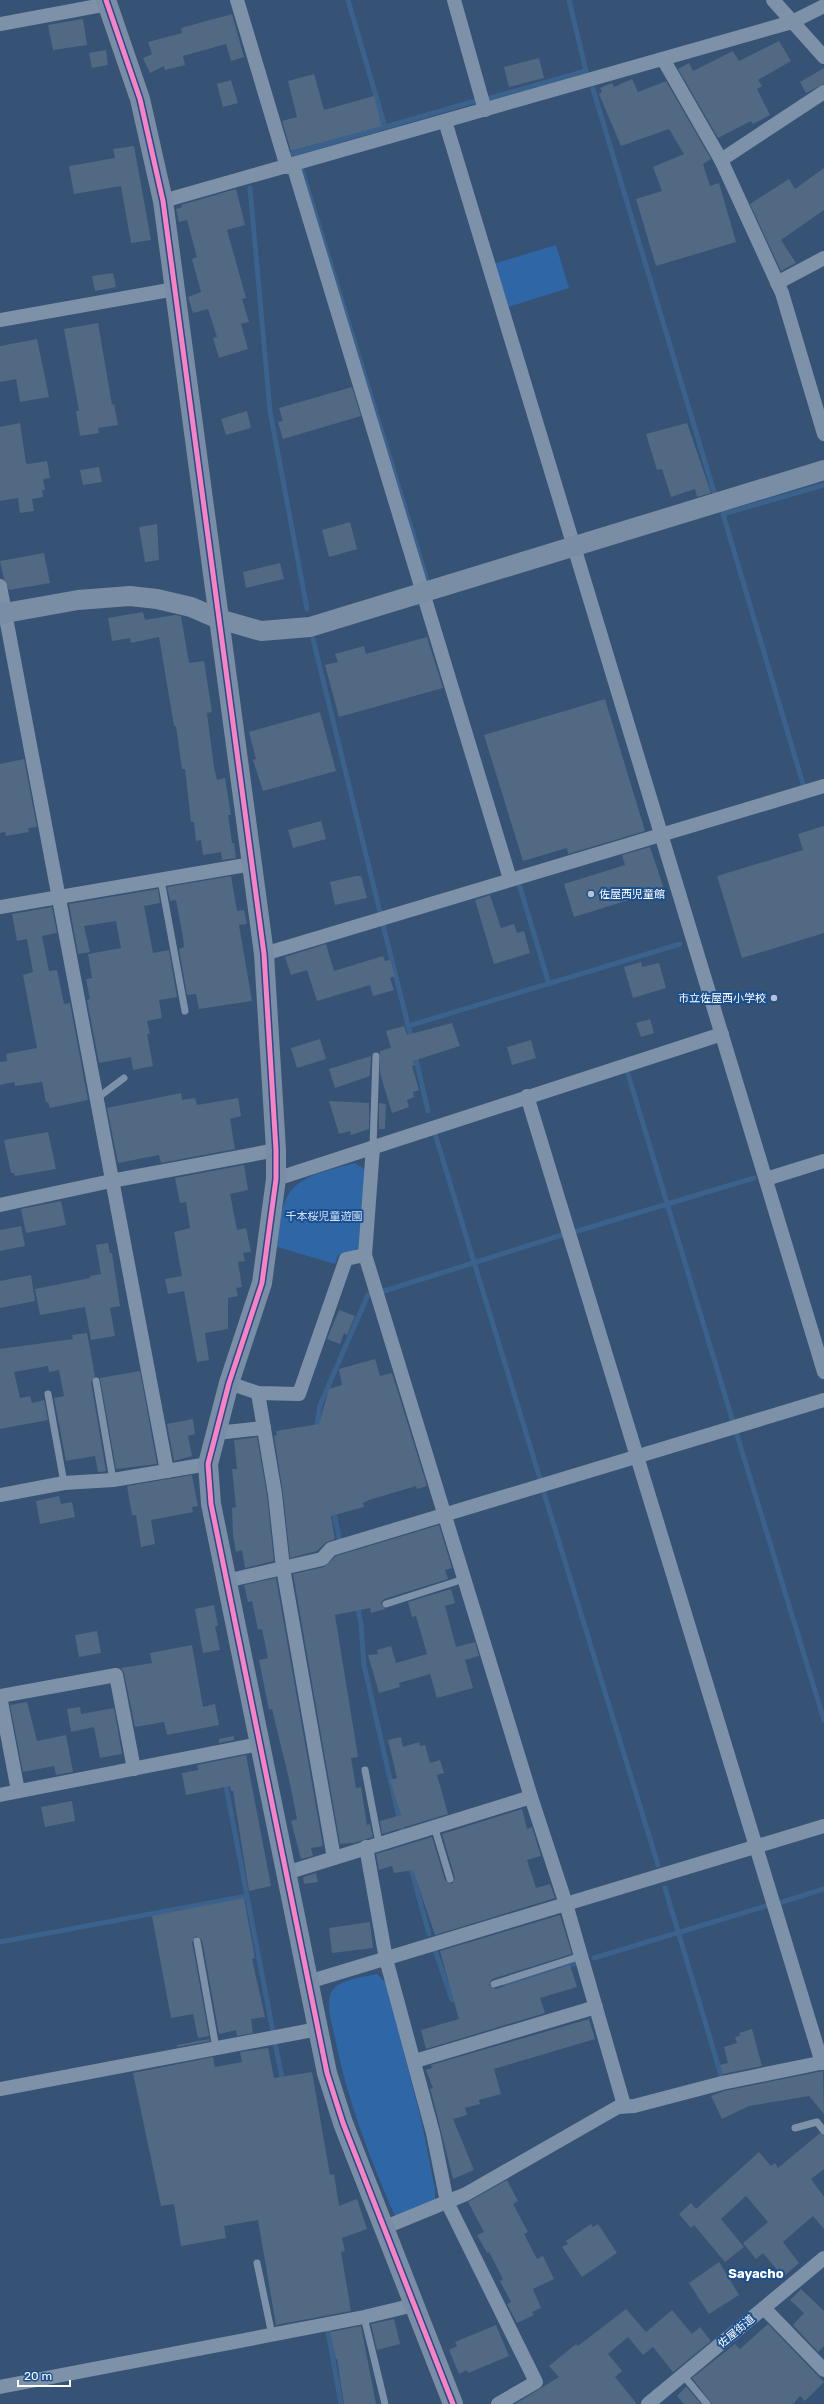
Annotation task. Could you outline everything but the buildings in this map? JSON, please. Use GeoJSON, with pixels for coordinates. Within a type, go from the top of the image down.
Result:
{"type":"FeatureCollection","features":[{"type":"Feature","properties":{"kind":"street"},"geometry":{"type":"LineString","coordinates":[[237,0],[423,593],[510,879]]}},
{"type":"Feature","properties":{"kind":"street"},"geometry":{"type":"LineString","coordinates":[[454,0],[485,110]]}},
{"type":"Feature","properties":{"kind":"street"},"geometry":{"type":"LineString","coordinates":[[773,0],[824,57]]}},
{"type":"Feature","properties":{"kind":"street"},"geometry":{"type":"LineString","coordinates":[[0,24],[107,2],[140,99],[163,201],[264,954],[276,1150],[276,1179],[262,1283],[229,1383],[208,1464],[211,1504],[259,1744],[328,2073],[343,2123],[453,2404]]}},
{"type":"Feature","properties":{"kind":"street"},"geometry":{"type":"LineString","coordinates":[[163,201],[792,22],[824,6]]}},
{"type":"Feature","properties":{"kind":"street"},"geometry":{"type":"LineString","coordinates":[[663,59],[721,160],[778,283],[824,434]]}},
{"type":"Feature","properties":{"kind":"street"},"geometry":{"type":"LineString","coordinates":[[721,160],[824,92]]}},
{"type":"Feature","properties":{"kind":"street"},"geometry":{"type":"LineString","coordinates":[[445,121],[824,1372]]}},
{"type":"Feature","properties":{"kind":"street"},"geometry":{"type":"LineString","coordinates":[[778,283],[824,258]]}},
{"type":"Feature","properties":{"kind":"street"},"geometry":{"type":"LineString","coordinates":[[0,320],[175,289]]}},
{"type":"Feature","properties":{"kind":"street"},"geometry":{"type":"LineString","coordinates":[[3,614],[78,600],[130,596],[157,599],[191,607],[219,619],[261,631],[310,627],[824,470]]}},
{"type":"Feature","properties":{"kind":"street"},"geometry":{"type":"LineString","coordinates":[[0,586],[3,614],[167,1471]]}},
{"type":"Feature","properties":{"kind":"street"},"geometry":{"type":"LineString","coordinates":[[264,954],[824,786]]}},
{"type":"Feature","properties":{"kind":"street"},"geometry":{"type":"LineString","coordinates":[[0,908],[252,864]]}},
{"type":"Feature","properties":{"kind":"street"},"geometry":{"type":"LineString","coordinates":[[276,1179],[527,1096],[722,1034]]}},
{"type":"Feature","properties":{"kind":"street"},"geometry":{"type":"LineString","coordinates":[[383,2228],[466,2194],[618,2107],[624,2105],[634,2106],[722,2083],[823,2063],[527,1096]]}},
{"type":"Feature","properties":{"kind":"street"},"geometry":{"type":"LineString","coordinates":[[373,1147],[365,1255],[531,1797],[566,1904],[624,2105]]}},
{"type":"Feature","properties":{"kind":"street"},"geometry":{"type":"LineString","coordinates":[[0,1204],[111,1181],[276,1150]]}},
{"type":"Feature","properties":{"kind":"street"},"geometry":{"type":"LineString","coordinates":[[766,1179],[824,1161]]}},
{"type":"Feature","properties":{"kind":"street"},"geometry":{"type":"LineString","coordinates":[[229,1383],[258,1393],[299,1394],[346,1259],[365,1255]]}},
{"type":"Feature","properties":{"kind":"street"},"geometry":{"type":"LineString","coordinates":[[258,1393],[275,1494],[283,1568],[334,1858]]}},
{"type":"Feature","properties":{"kind":"street"},"geometry":{"type":"LineString","coordinates":[[226,1581],[322,1559],[331,1549],[824,1400]]}},
{"type":"Feature","properties":{"kind":"street"},"geometry":{"type":"LineString","coordinates":[[216,1433],[264,1428]]}},
{"type":"Feature","properties":{"kind":"street"},"geometry":{"type":"LineString","coordinates":[[0,1495],[64,1484],[113,1480],[208,1464]]}},
{"type":"Feature","properties":{"kind":"street"},"geometry":{"type":"LineString","coordinates":[[18,1791],[0,1696],[116,1675],[134,1769]]}},
{"type":"Feature","properties":{"kind":"street"},"geometry":{"type":"LineString","coordinates":[[0,1794],[259,1744]]}},
{"type":"Feature","properties":{"kind":"street"},"geometry":{"type":"LineString","coordinates":[[286,1873],[372,1845],[531,1797]]}},
{"type":"Feature","properties":{"kind":"street"},"geometry":{"type":"LineString","coordinates":[[308,1982],[824,1826]]}},
{"type":"Feature","properties":{"kind":"street"},"geometry":{"type":"LineString","coordinates":[[372,1845],[386,1959],[415,2061],[433,2133],[447,2202],[536,2382],[498,2404]]}},
{"type":"Feature","properties":{"kind":"street"},"geometry":{"type":"LineString","coordinates":[[415,2061],[596,2007]]}},
{"type":"Feature","properties":{"kind":"street"},"geometry":{"type":"LineString","coordinates":[[0,2089],[318,2029]]}},
{"type":"Feature","properties":{"kind":"street","name":"佐屋街道"},"geometry":{"type":"LineString","coordinates":[[648,2404],[824,2258]]}},
{"type":"Feature","properties":{"kind":"street"},"geometry":{"type":"LineString","coordinates":[[0,2387],[364,2317],[414,2305]]}},
{"type":"Feature","properties":{"kind":"street"},"geometry":{"type":"LineString","coordinates":[[764,2308],[824,2370]]}},
{"type":"Feature","properties":{"kind":"lane"},"geometry":{"type":"LineString","coordinates":[[161,880],[186,1011]]}},
{"type":"Feature","properties":{"kind":"lane"},"geometry":{"type":"LineString","coordinates":[[373,1147],[376,1056]]}},
{"type":"Feature","properties":{"kind":"lane"},"geometry":{"type":"LineString","coordinates":[[96,1099],[124,1078]]}},
{"type":"Feature","properties":{"kind":"lane"},"geometry":{"type":"LineString","coordinates":[[96,1381],[113,1480]]}},
{"type":"Feature","properties":{"kind":"lane"},"geometry":{"type":"LineString","coordinates":[[48,1394],[64,1484]]}},
{"type":"Feature","properties":{"kind":"lane"},"geometry":{"type":"LineString","coordinates":[[386,1604],[464,1579]]}},
{"type":"Feature","properties":{"kind":"lane"},"geometry":{"type":"LineString","coordinates":[[365,1770],[372,1845]]}},
{"type":"Feature","properties":{"kind":"lane"},"geometry":{"type":"LineString","coordinates":[[434,1826],[450,1879]]}},
{"type":"Feature","properties":{"kind":"lane"},"geometry":{"type":"LineString","coordinates":[[197,1941],[216,2048]]}},
{"type":"Feature","properties":{"kind":"lane"},"geometry":{"type":"LineString","coordinates":[[494,1984],[581,1956]]}},
{"type":"Feature","properties":{"kind":"lane"},"geometry":{"type":"LineString","coordinates":[[795,2128],[817,2122],[824,2131]]}},
{"type":"Feature","properties":{"kind":"lane"},"geometry":{"type":"LineString","coordinates":[[258,2263],[272,2335]]}},
{"type":"Feature","properties":{"kind":"lane"},"geometry":{"type":"LineString","coordinates":[[364,2317],[385,2404]]}},
{"type":"Feature","properties":{"kind":"lane"},"geometry":{"type":"LineString","coordinates":[[683,2376],[707,2404]]}},
{"type":"Feature","properties":{"kind":"green space"},"geometry":{"type":"Polygon","coordinates":[[[556,245],[569,288],[508,307],[493,264],[556,245]]]}},
{"type":"Feature","properties":{"kind":"green space","name":"千本桜児童遊園"},"geometry":{"type":"Polygon","coordinates":[[[355,1163],[367,1171],[363,1244],[358,1249],[338,1255],[335,1264],[277,1247],[282,1210],[291,1191],[306,1178],[355,1163]]]}},
{"type":"Feature","properties":{"kind":"green space"},"geometry":{"type":"Polygon","coordinates":[[[377,1974],[386,1983],[422,2123],[435,2190],[435,2201],[395,2216],[376,2172],[353,2107],[340,2062],[329,2007],[330,1996],[336,1987],[346,1981],[377,1974]]]}},
{"type":"Feature","properties":{"kind":"waterway"},"geometry":{"type":"LineString","coordinates":[[348,0],[385,127]]}},
{"type":"Feature","properties":{"kind":"waterway"},"geometry":{"type":"LineString","coordinates":[[490,98],[586,71],[569,0]]}},
{"type":"Feature","properties":{"kind":"waterway"},"geometry":{"type":"LineString","coordinates":[[593,89],[714,492]]}},
{"type":"Feature","properties":{"kind":"waterway"},"geometry":{"type":"LineString","coordinates":[[292,154],[475,101]]}},
{"type":"Feature","properties":{"kind":"waterway"},"geometry":{"type":"LineString","coordinates":[[302,170],[427,580]]}},
{"type":"Feature","properties":{"kind":"waterway"},"geometry":{"type":"LineString","coordinates":[[250,188],[270,411],[307,609]]}},
{"type":"Feature","properties":{"kind":"waterway"},"geometry":{"type":"LineString","coordinates":[[803,784],[723,514],[824,485]]}},
{"type":"Feature","properties":{"kind":"waterway"},"geometry":{"type":"LineString","coordinates":[[313,639],[380,912]]}},
{"type":"Feature","properties":{"kind":"waterway"},"geometry":{"type":"LineString","coordinates":[[519,884],[549,984]]}},
{"type":"Feature","properties":{"kind":"waterway"},"geometry":{"type":"LineString","coordinates":[[383,925],[412,1041]]}},
{"type":"Feature","properties":{"kind":"waterway"},"geometry":{"type":"LineString","coordinates":[[408,1026],[680,944]]}},
{"type":"Feature","properties":{"kind":"waterway"},"geometry":{"type":"LineString","coordinates":[[415,1055],[428,1111]]}},
{"type":"Feature","properties":{"kind":"waterway"},"geometry":{"type":"LineString","coordinates":[[628,1074],[733,1422]]}},
{"type":"Feature","properties":{"kind":"waterway"},"geometry":{"type":"LineString","coordinates":[[435,1134],[541,1482]]}},
{"type":"Feature","properties":{"kind":"waterway"},"geometry":{"type":"LineString","coordinates":[[574,1232],[754,1178]]}},
{"type":"Feature","properties":{"kind":"waterway"},"geometry":{"type":"LineString","coordinates":[[384,1291],[562,1235]]}},
{"type":"Feature","properties":{"kind":"waterway"},"geometry":{"type":"LineString","coordinates":[[316,1431],[320,1405],[368,1295],[372,1294]]}},
{"type":"Feature","properties":{"kind":"waterway"},"geometry":{"type":"LineString","coordinates":[[737,1435],[824,1720]]}},
{"type":"Feature","properties":{"kind":"waterway"},"geometry":{"type":"LineString","coordinates":[[544,1493],[658,1865]]}},
{"type":"Feature","properties":{"kind":"waterway"},"geometry":{"type":"LineString","coordinates":[[333,1509],[340,1541]]}},
{"type":"Feature","properties":{"kind":"waterway"},"geometry":{"type":"LineString","coordinates":[[357,1604],[361,1624],[364,1665],[402,1831]]}},
{"type":"Feature","properties":{"kind":"waterway"},"geometry":{"type":"LineString","coordinates":[[225,1781],[273,2032]]}},
{"type":"Feature","properties":{"kind":"waterway"},"geometry":{"type":"LineString","coordinates":[[410,1865],[429,1934]]}},
{"type":"Feature","properties":{"kind":"waterway"},"geometry":{"type":"LineString","coordinates":[[665,1888],[721,2075]]}},
{"type":"Feature","properties":{"kind":"waterway"},"geometry":{"type":"LineString","coordinates":[[779,1903],[824,1889]]}},
{"type":"Feature","properties":{"kind":"waterway"},"geometry":{"type":"LineString","coordinates":[[0,1942],[247,1896]]}},
{"type":"Feature","properties":{"kind":"waterway"},"geometry":{"type":"LineString","coordinates":[[594,1958],[769,1905]]}},
{"type":"Feature","properties":{"kind":"waterway"},"geometry":{"type":"LineString","coordinates":[[436,1953],[452,2000],[459,1997]]}},
{"type":"Feature","properties":{"kind":"waterway"},"geometry":{"type":"LineString","coordinates":[[505,1984],[577,1963]]}},
{"type":"Feature","properties":{"kind":"waterway"},"geometry":{"type":"LineString","coordinates":[[275,2043],[283,2083]]}},
{"type":"Feature","properties":{"kind":"waterway"},"geometry":{"type":"LineString","coordinates":[[328,2331],[341,2404]]}},
{"type":"Feature","properties":{"kind":"cycle path"},"geometry":{"type":"LineString","coordinates":[[106,0],[140,99],[163,201],[264,954],[276,1150],[276,1179],[262,1283],[229,1383],[208,1464],[211,1504],[327,2073],[343,2123],[453,2404]]}},
{"type":"Feature","properties":{"kind":"place","name":"佐屋西児童館"},"geometry":{"type":"Point","coordinates":[591,894]}},
{"type":"Feature","properties":{"kind":"place","name":"市立佐屋西小学校"},"geometry":{"type":"Point","coordinates":[774,998]}},
{"type":"Feature","properties":{"kind":"district","name":"Sayacho"},"geometry":{"type":"Point","coordinates":[756,2273]}}]}
